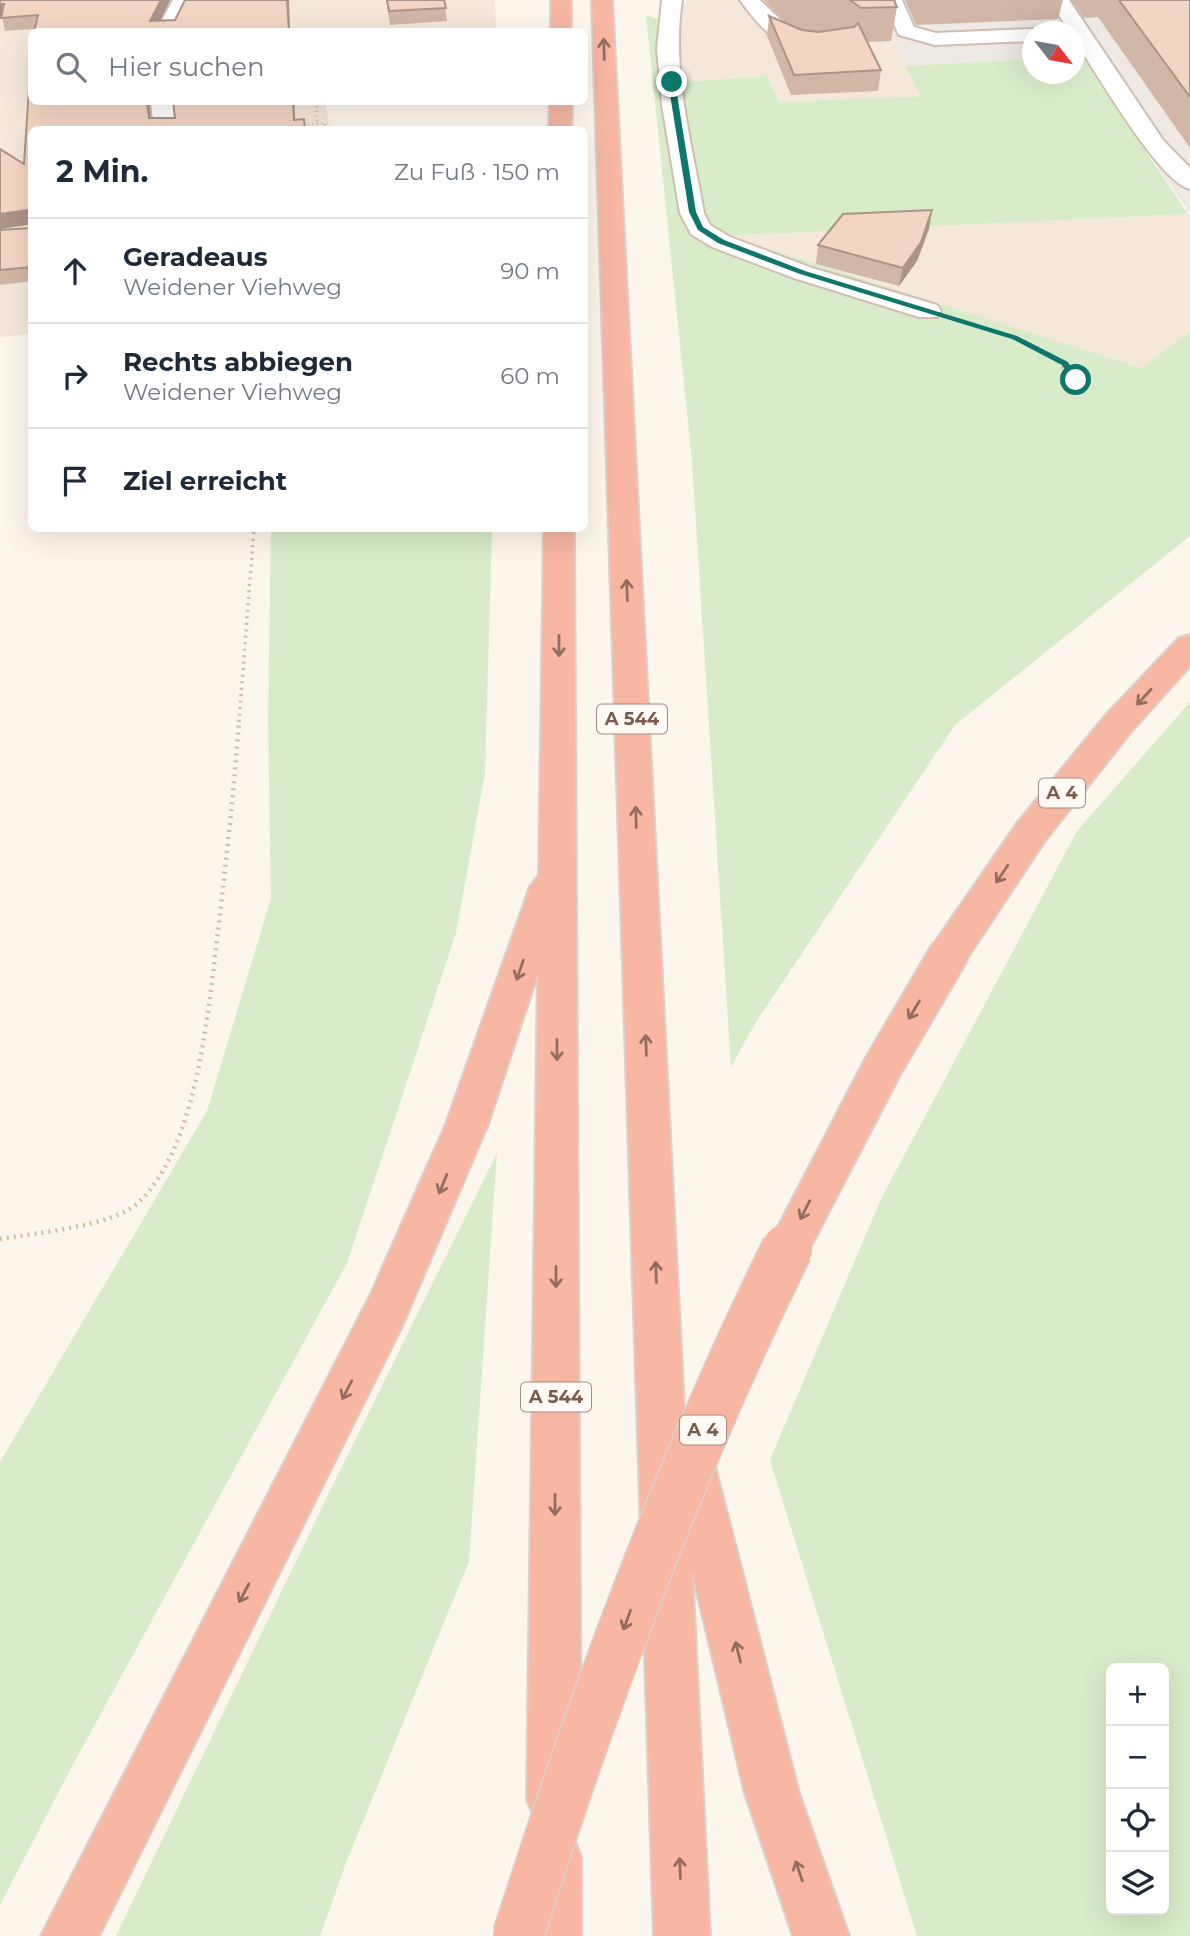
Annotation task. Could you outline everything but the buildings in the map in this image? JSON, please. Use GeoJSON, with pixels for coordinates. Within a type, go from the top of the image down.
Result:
{"type":"FeatureCollection","features":[{"type":"Feature","properties":{"kind":"highway"},"geometry":{"type":"LineString","coordinates":[[561,0],[561,28]]}},
{"type":"Feature","properties":{"kind":"highway","name":"A 544"},"geometry":{"type":"LineString","coordinates":[[602,0],[682,1936]]}},
{"type":"Feature","properties":{"kind":"highway"},"geometry":{"type":"LineString","coordinates":[[561,105],[561,126]]}},
{"type":"Feature","properties":{"kind":"highway","name":"A 544"},"geometry":{"type":"LineString","coordinates":[[553,1936],[559,532]]}},
{"type":"Feature","properties":{"kind":"highway","name":"A 4"},"geometry":{"type":"LineString","coordinates":[[519,1936],[584,1735],[698,1440],[797,1226],[895,1042],[950,952],[1031,832],[1118,724],[1190,646]]}},
{"type":"Feature","properties":{"kind":"highway"},"geometry":{"type":"LineString","coordinates":[[69,1936],[398,1286],[467,1124],[558,859]]}},
{"type":"Feature","properties":{"kind":"highway"},"geometry":{"type":"LineString","coordinates":[[659,1340],[772,1793],[821,1936]]}},
{"type":"Feature","properties":{"kind":"street"},"geometry":{"type":"LineString","coordinates":[[167,28],[183,0]]}},
{"type":"Feature","properties":{"kind":"street"},"geometry":{"type":"LineString","coordinates":[[672,0],[666,24],[672,82],[692,212],[700,229],[721,242],[803,273],[928,311]]}},
{"type":"Feature","properties":{"kind":"street"},"geometry":{"type":"LineString","coordinates":[[750,0],[785,39],[800,43],[833,41]]}},
{"type":"Feature","properties":{"kind":"street"},"geometry":{"type":"LineString","coordinates":[[892,0],[906,31],[935,39],[1022,35]]}},
{"type":"Feature","properties":{"kind":"street"},"geometry":{"type":"LineString","coordinates":[[1059,0],[1071,21]]}},
{"type":"Feature","properties":{"kind":"street"},"geometry":{"type":"LineString","coordinates":[[1085,44],[1155,145],[1190,183]]}},
{"type":"Feature","properties":{"kind":"street"},"geometry":{"type":"LineString","coordinates":[[162,105],[165,126]]}},
{"type":"Feature","properties":{"kind":"path"},"geometry":{"type":"LineString","coordinates":[[316,105],[317,124]]}},
{"type":"Feature","properties":{"kind":"path"},"geometry":{"type":"LineString","coordinates":[[292,126],[325,123],[325,126]]}},
{"type":"Feature","properties":{"kind":"path"},"geometry":{"type":"LineString","coordinates":[[928,311],[1014,338],[1065,364],[1076,380]]}},
{"type":"Feature","properties":{"kind":"path"},"geometry":{"type":"LineString","coordinates":[[0,1239],[102,1221],[137,1204],[171,1157],[190,1101],[205,1034],[231,824],[254,532]]}},
{"type":"Feature","properties":{"kind":"shaded area"},"geometry":{"type":"Polygon","coordinates":[[[0,0],[495,0],[496,28],[28,28],[28,105],[326,105],[329,126],[28,126],[28,334],[0,337],[0,0]]]}},
{"type":"Feature","properties":{"kind":"shaded area"},"geometry":{"type":"Polygon","coordinates":[[[687,0],[877,0],[905,66],[922,96],[779,102],[767,76],[682,82],[673,24],[687,0]]]}},
{"type":"Feature","properties":{"kind":"shaded area"},"geometry":{"type":"Polygon","coordinates":[[[877,0],[1186,0],[1190,5],[1190,214],[1085,61],[1085,21],[1022,21],[1022,60],[905,66],[877,0]]]}},
{"type":"Feature","properties":{"kind":"shaded area"},"geometry":{"type":"Polygon","coordinates":[[[1190,214],[1190,331],[1141,368],[726,236],[1190,214]]]}},
{"type":"Feature","properties":{"kind":"green space"},"geometry":{"type":"Polygon","coordinates":[[[646,15],[673,24],[682,82],[767,76],[779,102],[921,96],[905,66],[1022,60],[1022,84],[1085,84],[1085,60],[1188,214],[728,236],[1141,368],[1190,331],[1190,536],[955,725],[756,1022],[731,1067],[692,461],[646,15]]]}},
{"type":"Feature","properties":{"kind":"green space"},"geometry":{"type":"Polygon","coordinates":[[[271,532],[492,532],[485,773],[456,933],[347,1263],[69,1772],[0,1905],[0,1462],[207,1111],[271,898],[268,717],[271,532]]]}},
{"type":"Feature","properties":{"kind":"green space"},"geometry":{"type":"Polygon","coordinates":[[[1190,702],[1190,1936],[917,1936],[770,1460],[881,1199],[1077,831],[1190,702]]]}},
{"type":"Feature","properties":{"kind":"green space"},"geometry":{"type":"Polygon","coordinates":[[[497,1153],[469,1561],[346,1863],[320,1936],[116,1936],[324,1503],[497,1153]]]}},
{"type":"Feature","properties":{"kind":"route"},"geometry":{"type":"LineString","coordinates":[[672,82],[692,212],[700,229],[721,242],[803,273],[1014,338],[1065,364],[1076,380]]}}]}
